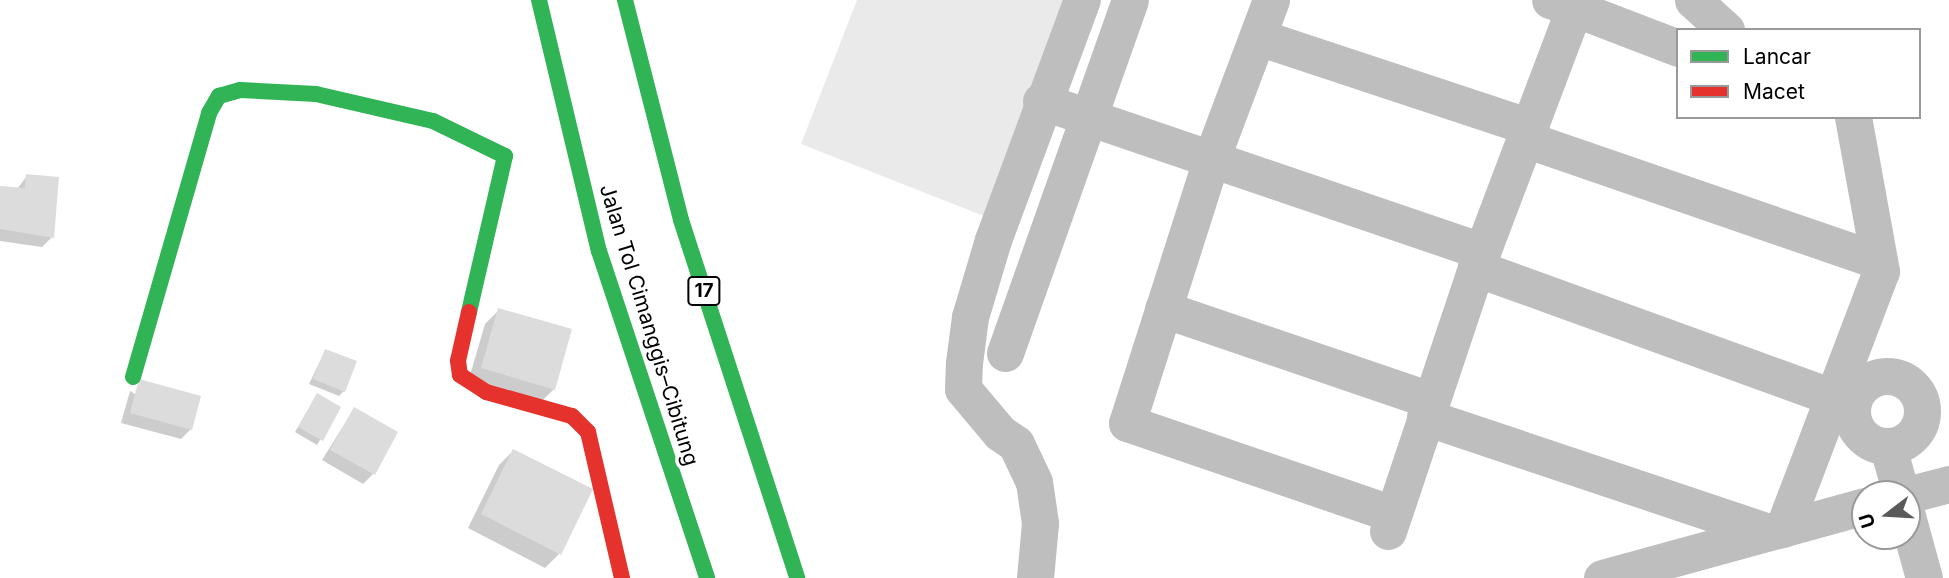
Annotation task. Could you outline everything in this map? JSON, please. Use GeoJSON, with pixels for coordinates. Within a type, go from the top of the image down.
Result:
{"type":"FeatureCollection","features":[{"type":"Feature","properties":{"kind":"main road","name":"Jalan Tol Cimanggis–Cibitung"},"geometry":{"type":"LineString","coordinates":[[539,0],[599,251],[707,578]]}},
{"type":"Feature","properties":{"kind":"main road","name":"17"},"geometry":{"type":"LineString","coordinates":[[625,0],[681,220],[797,578]]}},
{"type":"Feature","properties":{"kind":"main road"},"geometry":{"type":"LineString","coordinates":[[133,377],[209,113],[219,96],[240,90],[316,94],[433,121],[505,156],[458,360],[460,375],[486,392],[572,416],[588,432],[622,578]]}},
{"type":"Feature","properties":{"kind":"street"},"geometry":{"type":"LineString","coordinates":[[1035,578],[1040,523],[1030,471],[1016,444],[967,395],[970,317],[1041,101],[1082,0]]}},
{"type":"Feature","properties":{"kind":"street"},"geometry":{"type":"LineString","coordinates":[[1004,354],[1085,117],[1130,0]]}},
{"type":"Feature","properties":{"kind":"street"},"geometry":{"type":"LineString","coordinates":[[1271,0],[1211,160],[1127,423],[1390,522],[1479,260],[1528,133],[1567,3],[1676,47]]}},
{"type":"Feature","properties":{"kind":"street"},"geometry":{"type":"LineString","coordinates":[[1693,0],[1724,28]]}},
{"type":"Feature","properties":{"kind":"street"},"geometry":{"type":"LineString","coordinates":[[1258,37],[1879,261]]}},
{"type":"Feature","properties":{"kind":"street"},"geometry":{"type":"LineString","coordinates":[[1041,101],[1211,160],[1479,260],[1842,401],[1854,425],[1868,442],[1888,447],[1909,440],[1922,420],[1920,398],[1905,380],[1883,375],[1863,384],[1842,401]]}},
{"type":"Feature","properties":{"kind":"street"},"geometry":{"type":"LineString","coordinates":[[1776,531],[1842,401],[1881,271],[1853,119]]}},
{"type":"Feature","properties":{"kind":"street"},"geometry":{"type":"LineString","coordinates":[[1163,309],[1428,409],[1776,531]]}},
{"type":"Feature","properties":{"kind":"street"},"geometry":{"type":"LineString","coordinates":[[1888,447],[1897,480]]}},
{"type":"Feature","properties":{"kind":"street"},"geometry":{"type":"LineString","coordinates":[[1921,491],[1949,484]]}},
{"type":"Feature","properties":{"kind":"street"},"geometry":{"type":"LineString","coordinates":[[1602,578],[1851,510]]}},
{"type":"Feature","properties":{"kind":"street"},"geometry":{"type":"LineString","coordinates":[[1916,550],[1924,578]]}},
{"type":"Feature","properties":{"kind":"shaded area"},"geometry":{"type":"Polygon","coordinates":[[[857,0],[1073,0],[989,218],[801,144],[857,0]]]}},
{"type":"Feature","properties":{"kind":"building"},"geometry":{"type":"Polygon","coordinates":[[[26,174],[59,177],[54,238],[0,229],[0,186],[25,188],[26,174]]]}},
{"type":"Feature","properties":{"kind":"building"},"geometry":{"type":"Polygon","coordinates":[[[498,308],[572,329],[555,390],[481,368],[498,308]]]}},
{"type":"Feature","properties":{"kind":"building"},"geometry":{"type":"Polygon","coordinates":[[[325,349],[357,361],[345,392],[313,379],[325,349]]]}},
{"type":"Feature","properties":{"kind":"building"},"geometry":{"type":"Polygon","coordinates":[[[139,379],[201,396],[192,430],[130,413],[139,379]]]}},
{"type":"Feature","properties":{"kind":"building"},"geometry":{"type":"Polygon","coordinates":[[[317,393],[341,407],[323,441],[298,427],[317,393]]]}},
{"type":"Feature","properties":{"kind":"building"},"geometry":{"type":"Polygon","coordinates":[[[354,407],[398,432],[375,475],[330,450],[354,407]]]}},
{"type":"Feature","properties":{"kind":"building"},"geometry":{"type":"Polygon","coordinates":[[[513,449],[593,489],[561,555],[481,514],[513,449]]]}},
{"type":"Feature","properties":{"kind":"traffic: fast"},"geometry":{"type":"LineString","coordinates":[[539,0],[599,251],[707,578]]}},
{"type":"Feature","properties":{"kind":"traffic: fast"},"geometry":{"type":"LineString","coordinates":[[625,0],[681,220],[797,578]]}},
{"type":"Feature","properties":{"kind":"traffic: fast"},"geometry":{"type":"LineString","coordinates":[[133,377],[209,113],[219,96],[240,90],[316,94],[433,121],[505,156],[469,312]]}},
{"type":"Feature","properties":{"kind":"traffic: jam"},"geometry":{"type":"LineString","coordinates":[[469,312],[458,361],[460,375],[486,392],[572,416],[588,432],[622,578]]}}]}
